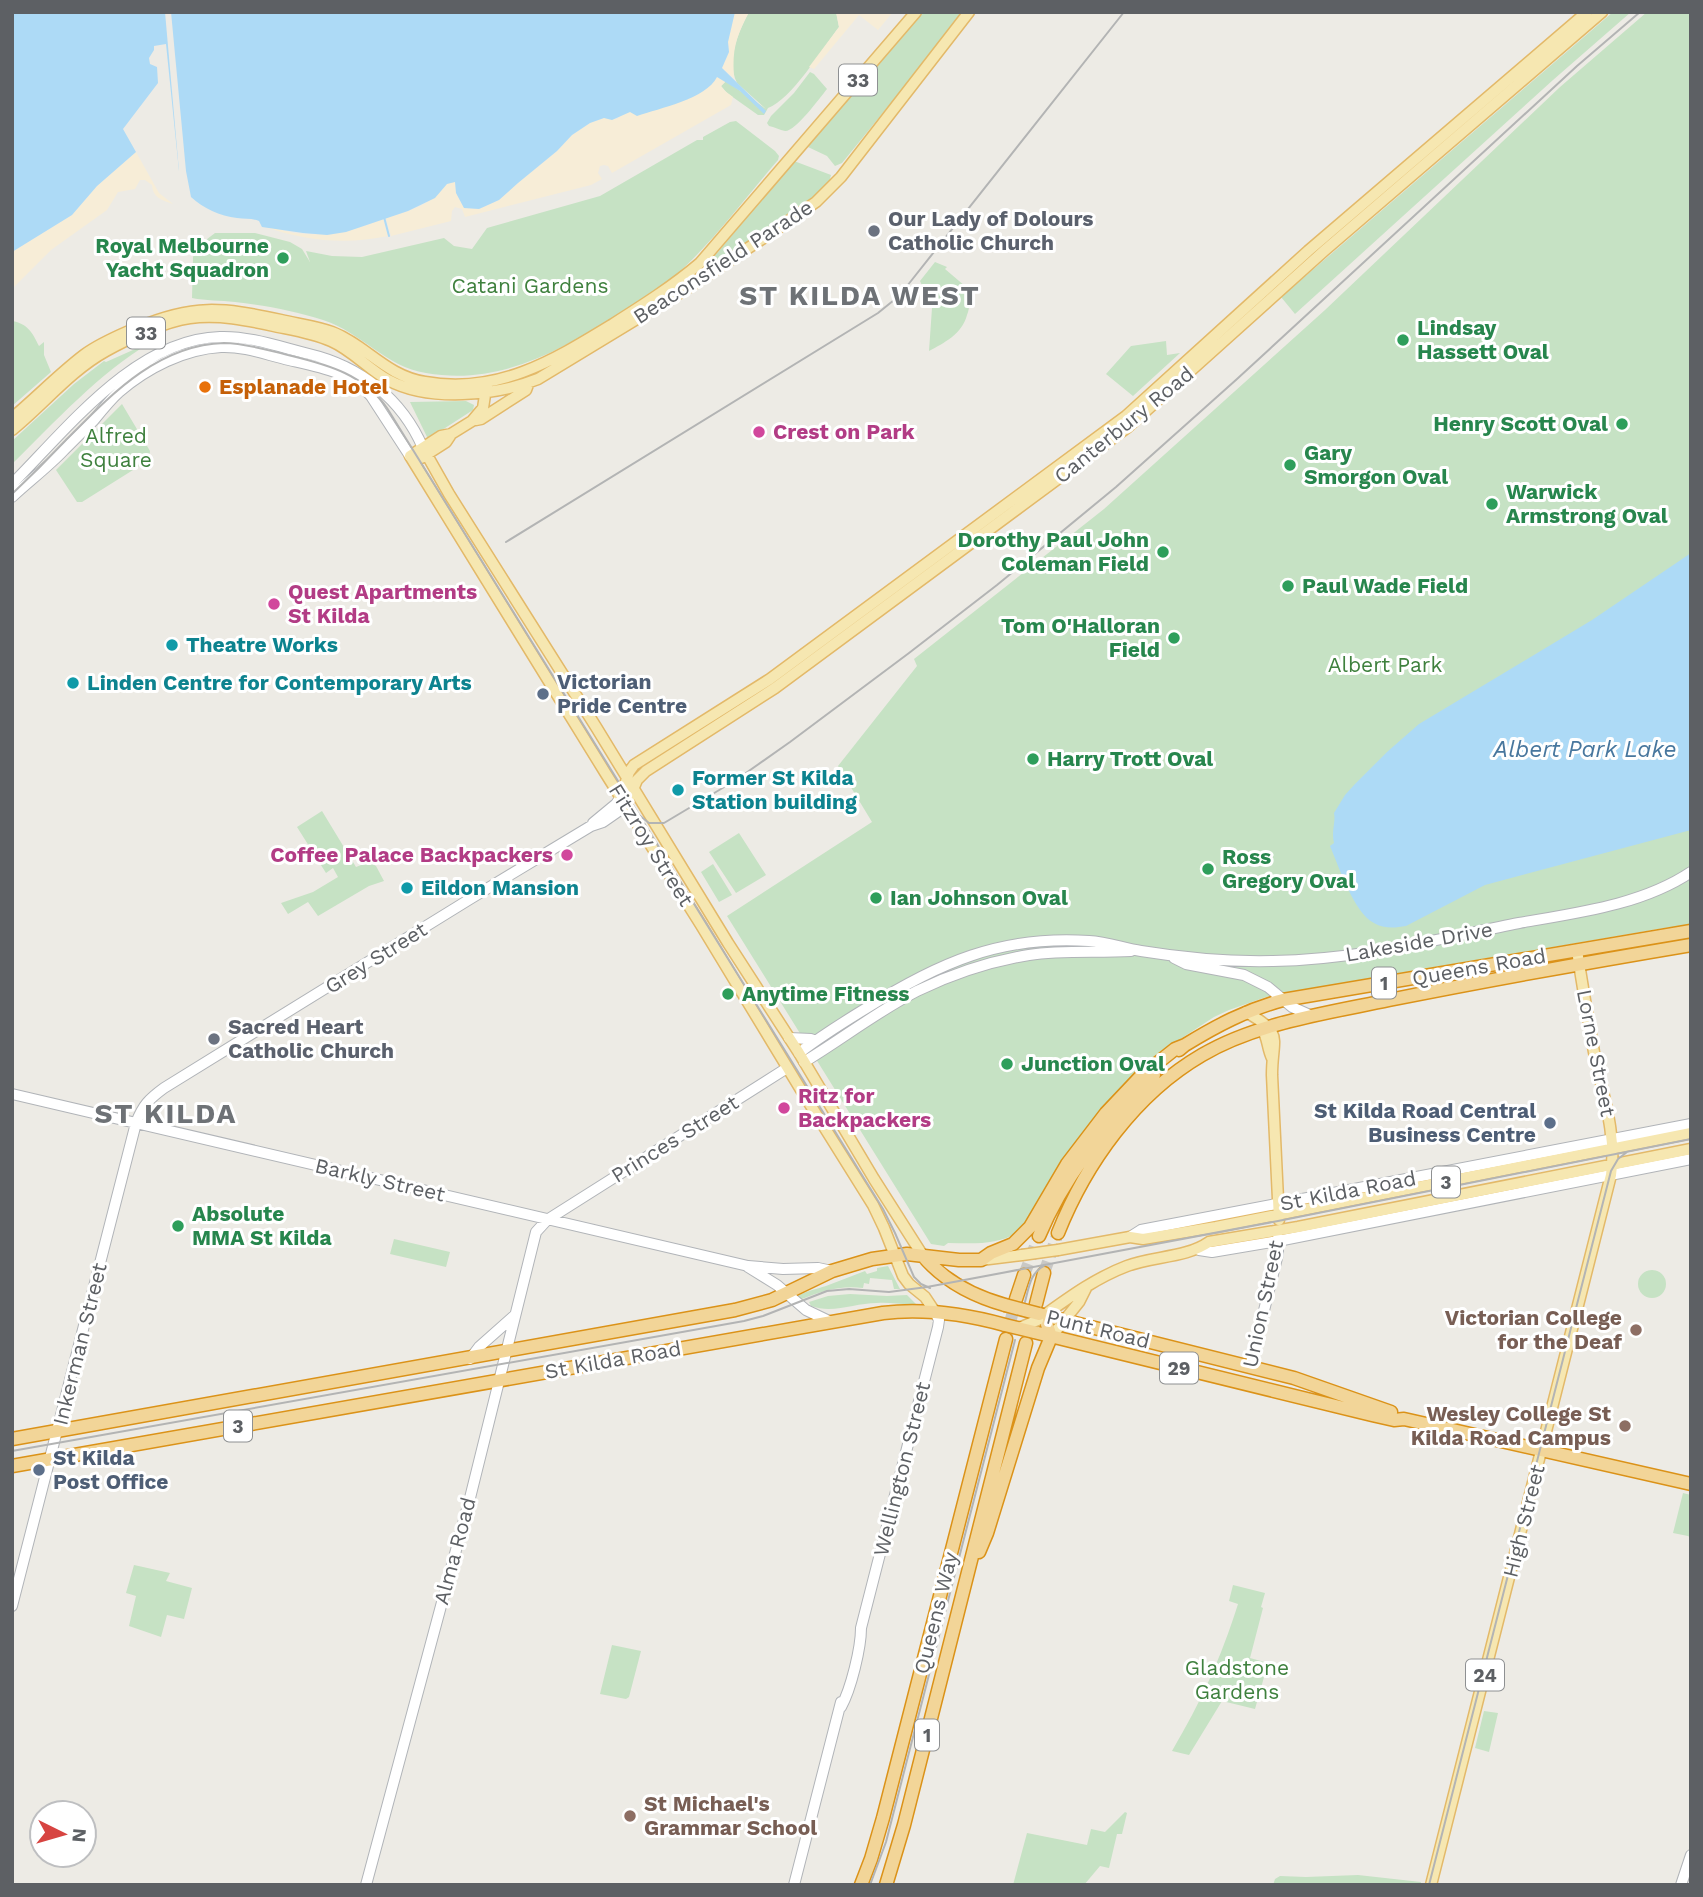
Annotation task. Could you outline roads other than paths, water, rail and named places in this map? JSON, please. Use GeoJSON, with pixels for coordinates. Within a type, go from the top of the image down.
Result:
{"type":"FeatureCollection","features":[{"type":"Feature","properties":{"kind":"highway","name":"Queens Road"},"geometry":{"type":"LineString","coordinates":[[1039,1236],[1069,1177],[1099,1136],[1138,1091],[1185,1045],[1224,1022],[1283,1000],[1691,931]]}},
{"type":"Feature","properties":{"kind":"highway","name":"Queens Road"},"geometry":{"type":"LineString","coordinates":[[1058,1233],[1089,1171],[1138,1108],[1166,1081],[1200,1056],[1236,1038],[1265,1027],[1313,1016],[1691,945]]}},
{"type":"Feature","properties":{"kind":"highway"},"geometry":{"type":"LineString","coordinates":[[1544,955],[1547,970]]}},
{"type":"Feature","properties":{"kind":"highway"},"geometry":{"type":"LineString","coordinates":[[981,1260],[1013,1244],[1024,1234],[1073,1154],[1106,1112],[1140,1076],[1175,1049],[1185,1045]]}},
{"type":"Feature","properties":{"kind":"highway","name":"St Kilda Road"},"geometry":{"type":"LineString","coordinates":[[12,1440],[750,1307],[832,1272],[864,1261],[894,1255],[981,1260]]}},
{"type":"Feature","properties":{"kind":"highway","name":"Punt Road"},"geometry":{"type":"LineString","coordinates":[[923,1256],[930,1265],[962,1289],[978,1297],[1011,1302],[1051,1337],[1372,1415],[1394,1420],[1404,1419],[1691,1484]]}},
{"type":"Feature","properties":{"kind":"highway","name":"1"},"geometry":{"type":"LineString","coordinates":[[1036,1322],[1044,1273]]}},
{"type":"Feature","properties":{"kind":"highway"},"geometry":{"type":"LineString","coordinates":[[1011,1302],[1024,1275]]}},
{"type":"Feature","properties":{"kind":"highway","name":"St Kilda Road"},"geometry":{"type":"LineString","coordinates":[[12,1466],[895,1312],[935,1312],[971,1316],[1019,1328]]}},
{"type":"Feature","properties":{"kind":"highway","name":"Punt Road"},"geometry":{"type":"LineString","coordinates":[[1019,1328],[1036,1322],[1063,1320],[1294,1378],[1404,1419]]}},
{"type":"Feature","properties":{"kind":"highway"},"geometry":{"type":"LineString","coordinates":[[964,1588],[987,1533],[1038,1368],[1051,1337],[1036,1322]]}},
{"type":"Feature","properties":{"kind":"highway","name":"Queens Way"},"geometry":{"type":"LineString","coordinates":[[886,1885],[1036,1322]]}},
{"type":"Feature","properties":{"kind":"highway","name":"Queens Way"},"geometry":{"type":"LineString","coordinates":[[860,1885],[874,1851],[883,1818],[1006,1339]]}},
{"type":"Feature","properties":{"kind":"highway","name":"Union Street"},"geometry":{"type":"LineString","coordinates":[[1247,1383],[1250,1367]]}},
{"type":"Feature","properties":{"kind":"main road","name":"Beaconsfield Parade"},"geometry":{"type":"LineString","coordinates":[[490,386],[569,351],[665,291],[700,263],[916,12]]}},
{"type":"Feature","properties":{"kind":"main road","name":"Beaconsfield Parade"},"geometry":{"type":"LineString","coordinates":[[357,352],[413,380],[450,385],[490,386],[529,382],[558,368],[682,291],[816,202],[843,173],[969,12]]}},
{"type":"Feature","properties":{"kind":"main road","name":"Canterbury Road"},"geometry":{"type":"LineString","coordinates":[[626,777],[634,765],[770,679],[1126,416],[1308,251],[1587,12]]}},
{"type":"Feature","properties":{"kind":"main road","name":"Canterbury Road"},"geometry":{"type":"LineString","coordinates":[[623,801],[646,771],[775,688],[1128,427],[1341,236],[1602,12]]}},
{"type":"Feature","properties":{"kind":"main road","name":"33"},"geometry":{"type":"LineString","coordinates":[[12,418],[70,366],[96,347],[177,313],[212,309],[324,329],[343,337],[357,352]]}},
{"type":"Feature","properties":{"kind":"main road","name":"33"},"geometry":{"type":"LineString","coordinates":[[12,430],[80,369],[106,351],[149,331],[188,318],[236,319],[309,333],[357,352]]}},
{"type":"Feature","properties":{"kind":"main road","name":"Beaconsfield Parade"},"geometry":{"type":"LineString","coordinates":[[412,459],[441,436],[481,419],[526,390],[529,382]]}},
{"type":"Feature","properties":{"kind":"main road"},"geometry":{"type":"LineString","coordinates":[[490,386],[496,404],[492,412]]}},
{"type":"Feature","properties":{"kind":"main road"},"geometry":{"type":"LineString","coordinates":[[472,421],[483,408],[490,386]]}},
{"type":"Feature","properties":{"kind":"main road","name":"Fitzroy Street"},"geometry":{"type":"LineString","coordinates":[[424,452],[923,1256]]}},
{"type":"Feature","properties":{"kind":"main road","name":"Fitzroy Street"},"geometry":{"type":"LineString","coordinates":[[412,459],[873,1205],[905,1279],[924,1295],[935,1312]]}},
{"type":"Feature","properties":{"kind":"main road"},"geometry":{"type":"LineString","coordinates":[[623,801],[626,777]]}},
{"type":"Feature","properties":{"kind":"main road","name":"Lorne Street"},"geometry":{"type":"LineString","coordinates":[[1577,950],[1612,1152]]}},
{"type":"Feature","properties":{"kind":"main road"},"geometry":{"type":"LineString","coordinates":[[1246,1012],[1261,1020],[1265,1027]]}},
{"type":"Feature","properties":{"kind":"main road","name":"Union Street"},"geometry":{"type":"LineString","coordinates":[[1265,1027],[1275,1039],[1272,1058],[1278,1236]]}},
{"type":"Feature","properties":{"kind":"main road","name":"Lakeside Drive"},"geometry":{"type":"LineString","coordinates":[[787,1068],[802,1058]]}},
{"type":"Feature","properties":{"kind":"main road","name":"St Kilda Road"},"geometry":{"type":"LineString","coordinates":[[1036,1322],[1072,1294],[1129,1265],[1199,1250],[1209,1242],[1278,1236],[1691,1133]]}},
{"type":"Feature","properties":{"kind":"main road","name":"St Kilda Road"},"geometry":{"type":"LineString","coordinates":[[981,1260],[1130,1237],[1143,1239],[1278,1210],[1612,1152],[1691,1149]]}},
{"type":"Feature","properties":{"kind":"main road","name":"High Street"},"geometry":{"type":"LineString","coordinates":[[1431,1885],[1611,1175],[1612,1152]]}},
{"type":"Feature","properties":{"kind":"main road"},"geometry":{"type":"LineString","coordinates":[[1418,1214],[1425,1201]]}},
{"type":"Feature","properties":{"kind":"main road"},"geometry":{"type":"LineString","coordinates":[[1051,1337],[1079,1302],[1086,1288]]}},
{"type":"Feature","properties":{"kind":"street"},"geometry":{"type":"LineString","coordinates":[[12,484],[73,421],[116,388],[147,367],[209,343],[356,377]]}},
{"type":"Feature","properties":{"kind":"street","name":"Fitzroy Street"},"geometry":{"type":"LineString","coordinates":[[356,377],[391,398],[424,452]]}},
{"type":"Feature","properties":{"kind":"street","name":"Fitzroy Street"},"geometry":{"type":"LineString","coordinates":[[356,377],[412,459]]}},
{"type":"Feature","properties":{"kind":"street"},"geometry":{"type":"LineString","coordinates":[[12,498],[91,423],[116,388]]}},
{"type":"Feature","properties":{"kind":"street"},"geometry":{"type":"LineString","coordinates":[[39,456],[47,465]]}},
{"type":"Feature","properties":{"kind":"street","name":"Grey Street"},"geometry":{"type":"LineString","coordinates":[[136,1123],[149,1100],[164,1088],[591,826],[623,801]]}},
{"type":"Feature","properties":{"kind":"street","name":"Lakeside Drive"},"geometry":{"type":"LineString","coordinates":[[802,1058],[916,992],[965,972],[1016,958],[1061,952],[1139,951],[1214,959],[1267,961],[1352,955],[1618,903],[1660,889],[1690,874]]}},
{"type":"Feature","properties":{"kind":"street","name":"Lakeside Drive"},"geometry":{"type":"LineString","coordinates":[[802,1058],[815,1041],[896,989],[971,955],[1014,945],[1052,941],[1089,941],[1139,951]]}},
{"type":"Feature","properties":{"kind":"street"},"geometry":{"type":"LineString","coordinates":[[1014,945],[1016,958]]}},
{"type":"Feature","properties":{"kind":"street"},"geometry":{"type":"LineString","coordinates":[[1165,954],[1186,964],[1244,975],[1268,988],[1294,1008],[1313,1016]]}},
{"type":"Feature","properties":{"kind":"street"},"geometry":{"type":"LineString","coordinates":[[789,1038],[815,1041]]}},
{"type":"Feature","properties":{"kind":"street","name":"Princes Street"},"geometry":{"type":"LineString","coordinates":[[547,1220],[787,1068]]}},
{"type":"Feature","properties":{"kind":"street","name":"Barkly Street"},"geometry":{"type":"LineString","coordinates":[[12,1094],[748,1266],[818,1268],[832,1272]]}},
{"type":"Feature","properties":{"kind":"street","name":"Inkerman Street"},"geometry":{"type":"LineString","coordinates":[[12,1606],[136,1123]]}},
{"type":"Feature","properties":{"kind":"street","name":"St Kilda Road"},"geometry":{"type":"LineString","coordinates":[[1612,1152],[1691,1124]]}},
{"type":"Feature","properties":{"kind":"street","name":"St Kilda Road"},"geometry":{"type":"LineString","coordinates":[[1278,1236],[1418,1214],[1691,1159]]}},
{"type":"Feature","properties":{"kind":"street","name":"Alma Road"},"geometry":{"type":"LineString","coordinates":[[366,1885],[466,1511],[534,1237],[547,1220]]}},
{"type":"Feature","properties":{"kind":"street","name":"Union Street"},"geometry":{"type":"LineString","coordinates":[[1250,1367],[1278,1254],[1278,1236]]}},
{"type":"Feature","properties":{"kind":"street","name":"Barkly Street"},"geometry":{"type":"LineString","coordinates":[[748,1266],[788,1293],[806,1310],[832,1322]]}},
{"type":"Feature","properties":{"kind":"street","name":"Wellington Street"},"geometry":{"type":"LineString","coordinates":[[794,1885],[841,1707],[841,1696],[856,1634],[861,1628],[938,1327],[939,1320],[935,1312]]}},
{"type":"Feature","properties":{"kind":"street"},"geometry":{"type":"LineString","coordinates":[[470,1359],[479,1347],[516,1314]]}},
{"type":"Feature","properties":{"kind":"street"},"geometry":{"type":"LineString","coordinates":[[1681,1885],[1691,1855]]}},
{"type":"Feature","properties":{"kind":"water"},"geometry":{"type":"Polygon","coordinates":[[[12,12],[735,12],[728,42],[729,52],[722,68],[766,111],[764,114],[740,91],[717,77],[703,91],[682,102],[637,116],[630,112],[612,120],[604,118],[590,123],[572,135],[499,200],[479,209],[464,208],[456,193],[455,182],[447,184],[435,198],[408,211],[346,232],[327,235],[303,233],[262,227],[256,220],[224,215],[206,208],[191,197],[186,171],[179,171],[166,44],[154,46],[149,58],[150,64],[157,67],[158,83],[123,129],[136,152],[97,186],[72,215],[12,252],[12,12]]]}},
{"type":"Feature","properties":{"kind":"water","name":"Albert Park Lake"},"geometry":{"type":"Polygon","coordinates":[[[1691,553],[1691,830],[1485,885],[1406,926],[1382,926],[1367,918],[1348,889],[1330,846],[1334,843],[1334,813],[1345,795],[1419,724],[1592,620],[1691,553]]]}},
{"type":"Feature","properties":{"kind":"waterway"},"geometry":{"type":"LineString","coordinates":[[384,217],[389,236]]}},
{"type":"Feature","properties":{"kind":"tunnel"},"geometry":{"type":"LineString","coordinates":[[1044,1273],[1058,1233]]}},
{"type":"Feature","properties":{"kind":"tunnel"},"geometry":{"type":"LineString","coordinates":[[1024,1275],[1039,1236]]}},
{"type":"Feature","properties":{"kind":"tunnel"},"geometry":{"type":"LineString","coordinates":[[1006,1339],[1016,1299]]}},
{"type":"Feature","properties":{"kind":"tram line"},"geometry":{"type":"LineString","coordinates":[[506,542],[878,313],[899,296],[1124,12]]}},
{"type":"Feature","properties":{"kind":"tram line"},"geometry":{"type":"LineString","coordinates":[[639,815],[649,823],[664,823],[736,780],[997,585],[1116,487],[1577,66],[1640,12]]}},
{"type":"Feature","properties":{"kind":"tram line"},"geometry":{"type":"LineString","coordinates":[[12,494],[117,391],[155,363],[199,346],[232,343],[306,359],[345,373],[368,387],[387,408],[883,1209],[914,1277],[930,1288]]}},
{"type":"Feature","properties":{"kind":"tram line"},"geometry":{"type":"LineString","coordinates":[[12,1451],[744,1321],[827,1291],[849,1289],[889,1292],[927,1287],[1691,1139]]}},
{"type":"Feature","properties":{"kind":"tram line"},"geometry":{"type":"LineString","coordinates":[[1429,1885],[1611,1171],[1618,1159],[1627,1152]]}},
{"type":"Feature","properties":{"kind":"tram line"},"geometry":{"type":"LineString","coordinates":[[1025,1302],[1033,1276],[1045,1265]]}},
{"type":"Feature","properties":{"kind":"tram line"},"geometry":{"type":"LineString","coordinates":[[870,1885],[886,1842],[1015,1340]]}},
{"type":"Feature","properties":{"kind":"place","name":"Our Lady of Dolours Catholic Church"},"geometry":{"type":"Point","coordinates":[874,231]}},
{"type":"Feature","properties":{"kind":"place","name":"Royal Melbourne Yacht Squadron"},"geometry":{"type":"Point","coordinates":[283,258]}},
{"type":"Feature","properties":{"kind":"place","name":"Lindsay Hassett Oval"},"geometry":{"type":"Point","coordinates":[1403,340]}},
{"type":"Feature","properties":{"kind":"place","name":"Esplanade Hotel"},"geometry":{"type":"Point","coordinates":[205,387]}},
{"type":"Feature","properties":{"kind":"place","name":"Henry Scott Oval"},"geometry":{"type":"Point","coordinates":[1622,424]}},
{"type":"Feature","properties":{"kind":"place","name":"Crest on Park"},"geometry":{"type":"Point","coordinates":[759,432]}},
{"type":"Feature","properties":{"kind":"place","name":"Gary Smorgon Oval"},"geometry":{"type":"Point","coordinates":[1290,465]}},
{"type":"Feature","properties":{"kind":"place","name":"Warwick Armstrong Oval"},"geometry":{"type":"Point","coordinates":[1492,504]}},
{"type":"Feature","properties":{"kind":"place","name":"Dorothy Paul John Coleman Field"},"geometry":{"type":"Point","coordinates":[1163,552]}},
{"type":"Feature","properties":{"kind":"place","name":"Paul Wade Field"},"geometry":{"type":"Point","coordinates":[1288,586]}},
{"type":"Feature","properties":{"kind":"place","name":"Quest Apartments St Kilda"},"geometry":{"type":"Point","coordinates":[274,604]}},
{"type":"Feature","properties":{"kind":"place","name":"Tom O'Halloran Field"},"geometry":{"type":"Point","coordinates":[1174,638]}},
{"type":"Feature","properties":{"kind":"place","name":"Theatre Works"},"geometry":{"type":"Point","coordinates":[172,645]}},
{"type":"Feature","properties":{"kind":"place","name":"Linden Centre for Contemporary Arts"},"geometry":{"type":"Point","coordinates":[73,683]}},
{"type":"Feature","properties":{"kind":"place","name":"Victorian Pride Centre"},"geometry":{"type":"Point","coordinates":[543,694]}},
{"type":"Feature","properties":{"kind":"place","name":"Harry Trott Oval"},"geometry":{"type":"Point","coordinates":[1033,759]}},
{"type":"Feature","properties":{"kind":"place","name":"Former St Kilda Station building"},"geometry":{"type":"Point","coordinates":[678,790]}},
{"type":"Feature","properties":{"kind":"place","name":"Coffee Palace Backpackers"},"geometry":{"type":"Point","coordinates":[567,855]}},
{"type":"Feature","properties":{"kind":"place","name":"Ross Gregory Oval"},"geometry":{"type":"Point","coordinates":[1208,869]}},
{"type":"Feature","properties":{"kind":"place","name":"Eildon Mansion"},"geometry":{"type":"Point","coordinates":[407,888]}},
{"type":"Feature","properties":{"kind":"place","name":"Ian Johnson Oval"},"geometry":{"type":"Point","coordinates":[876,898]}},
{"type":"Feature","properties":{"kind":"place","name":"Anytime Fitness"},"geometry":{"type":"Point","coordinates":[728,994]}},
{"type":"Feature","properties":{"kind":"place","name":"Sacred Heart Catholic Church"},"geometry":{"type":"Point","coordinates":[214,1039]}},
{"type":"Feature","properties":{"kind":"place","name":"Junction Oval"},"geometry":{"type":"Point","coordinates":[1007,1064]}},
{"type":"Feature","properties":{"kind":"place","name":"Ritz for Backpackers"},"geometry":{"type":"Point","coordinates":[784,1108]}},
{"type":"Feature","properties":{"kind":"place","name":"St Kilda Road Central Business Centre"},"geometry":{"type":"Point","coordinates":[1550,1123]}},
{"type":"Feature","properties":{"kind":"place","name":"Absolute MMA St Kilda"},"geometry":{"type":"Point","coordinates":[178,1226]}},
{"type":"Feature","properties":{"kind":"place","name":"Victorian College for the Deaf"},"geometry":{"type":"Point","coordinates":[1636,1330]}},
{"type":"Feature","properties":{"kind":"place","name":"Wesley College St Kilda Road Campus"},"geometry":{"type":"Point","coordinates":[1625,1426]}},
{"type":"Feature","properties":{"kind":"place","name":"St Kilda Post Office"},"geometry":{"type":"Point","coordinates":[39,1470]}},
{"type":"Feature","properties":{"kind":"place","name":"St Michael's Grammar School"},"geometry":{"type":"Point","coordinates":[630,1816]}},
{"type":"Feature","properties":{"kind":"district","name":"ST KILDA WEST"},"geometry":{"type":"Point","coordinates":[860,295]}},
{"type":"Feature","properties":{"kind":"district","name":"ST KILDA"},"geometry":{"type":"Point","coordinates":[166,1113]}},
{"type":"Feature","properties":{"kind":"park label","name":"Catani Gardens"},"geometry":{"type":"Point","coordinates":[530,286]}},
{"type":"Feature","properties":{"kind":"park label","name":"Alfred Square"},"geometry":{"type":"Point","coordinates":[116,448]}},
{"type":"Feature","properties":{"kind":"park label","name":"Albert Park"},"geometry":{"type":"Point","coordinates":[1385,665]}},
{"type":"Feature","properties":{"kind":"park label","name":"Gladstone Gardens"},"geometry":{"type":"Point","coordinates":[1237,1680]}}]}
